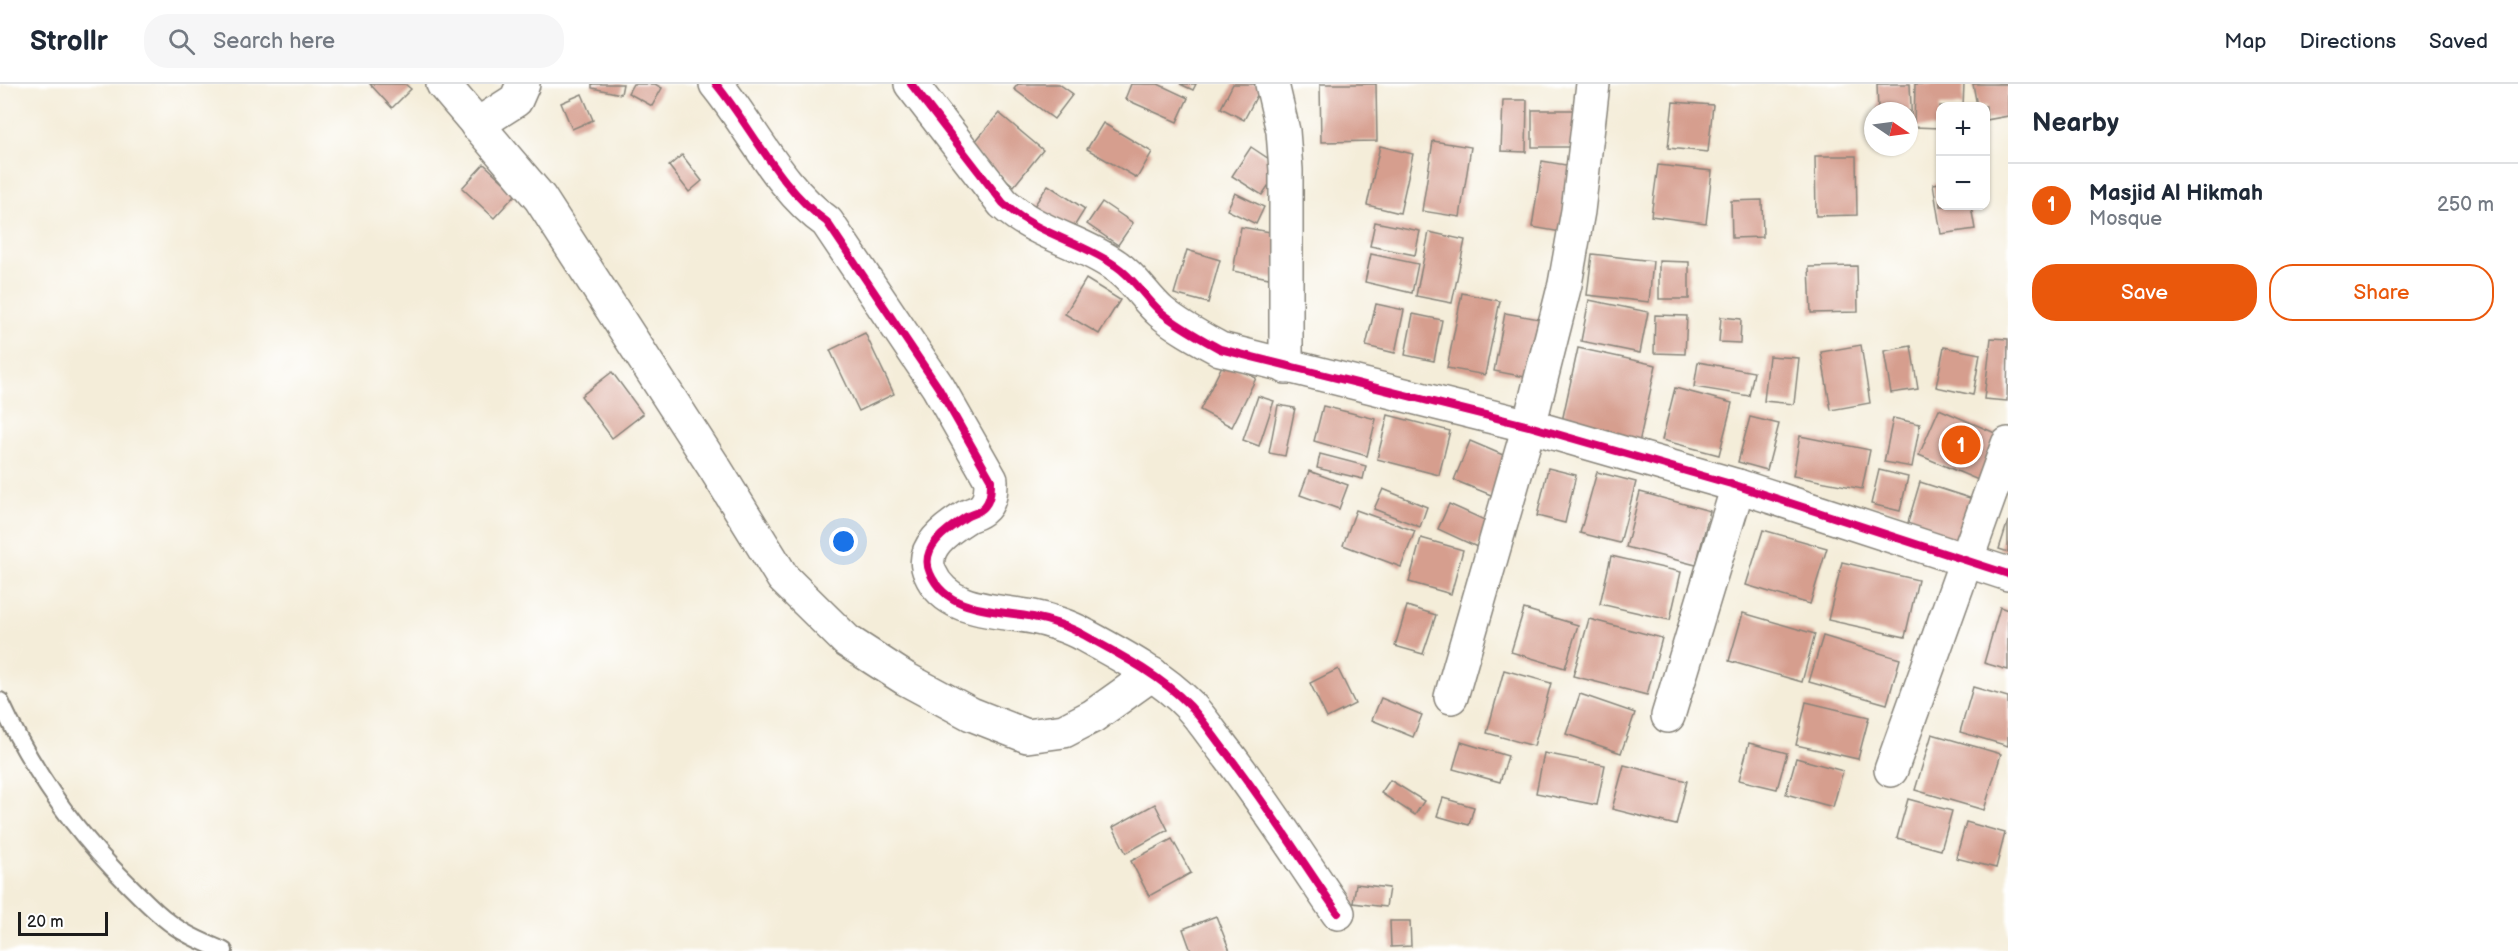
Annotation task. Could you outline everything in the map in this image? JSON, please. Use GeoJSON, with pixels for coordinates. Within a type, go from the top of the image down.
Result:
{"type":"FeatureCollection","features":[{"type":"Feature","properties":{"kind":"street"},"geometry":{"type":"LineString","coordinates":[[443,84],[540,198],[680,412],[783,578],[847,641],[906,679],[971,714],[1027,736],[1064,731],[1093,716],[1152,674]]}},
{"type":"Feature","properties":{"kind":"street"},"geometry":{"type":"LineString","coordinates":[[477,125],[516,100],[523,84]]}},
{"type":"Feature","properties":{"kind":"street"},"geometry":{"type":"LineString","coordinates":[[716,84],[738,111],[788,185],[807,206],[827,222],[938,387],[991,480],[991,495],[983,509],[966,517],[939,538],[931,547],[927,557],[930,573],[947,597],[972,608],[1036,617],[1082,634],[1152,674],[1190,706],[1255,790],[1338,913]]}},
{"type":"Feature","properties":{"kind":"street"},"geometry":{"type":"LineString","coordinates":[[911,84],[1003,203],[1016,215],[1034,227],[1116,266],[1161,312],[1189,332],[1220,349],[1529,426],[1738,486],[2008,574]]}},
{"type":"Feature","properties":{"kind":"street"},"geometry":{"type":"LineString","coordinates":[[1272,84],[1283,131],[1286,170],[1286,367]]}},
{"type":"Feature","properties":{"kind":"street"},"geometry":{"type":"LineString","coordinates":[[1451,697],[1529,426],[1565,284],[1578,211],[1593,84]]}},
{"type":"Feature","properties":{"kind":"street"},"geometry":{"type":"LineString","coordinates":[[1890,770],[2008,444]]}},
{"type":"Feature","properties":{"kind":"street"},"geometry":{"type":"LineString","coordinates":[[1668,716],[1738,486]]}},
{"type":"Feature","properties":{"kind":"lane"},"geometry":{"type":"LineString","coordinates":[[0,701],[28,758],[63,811],[94,850],[148,904],[182,931],[224,951]]}},
{"type":"Feature","properties":{"kind":"building"},"geometry":{"type":"Polygon","coordinates":[[[370,84],[405,84],[411,89],[392,108],[370,84]]]}},
{"type":"Feature","properties":{"kind":"building"},"geometry":{"type":"Polygon","coordinates":[[[592,84],[623,84],[621,94],[592,88],[592,84]]]}},
{"type":"Feature","properties":{"kind":"building"},"geometry":{"type":"Polygon","coordinates":[[[633,84],[655,84],[662,88],[652,106],[628,93],[633,84]]]}},
{"type":"Feature","properties":{"kind":"building"},"geometry":{"type":"Polygon","coordinates":[[[1018,84],[1059,84],[1073,94],[1054,119],[1014,89],[1018,84]]]}},
{"type":"Feature","properties":{"kind":"building"},"geometry":{"type":"Polygon","coordinates":[[[1131,84],[1158,84],[1188,98],[1177,122],[1125,99],[1131,84]]]}},
{"type":"Feature","properties":{"kind":"building"},"geometry":{"type":"Polygon","coordinates":[[[1180,84],[1196,84],[1193,90],[1180,84]]]}},
{"type":"Feature","properties":{"kind":"building"},"geometry":{"type":"Polygon","coordinates":[[[1233,84],[1263,84],[1244,120],[1221,108],[1233,84]]]}},
{"type":"Feature","properties":{"kind":"building"},"geometry":{"type":"Polygon","coordinates":[[[1320,84],[1376,84],[1377,141],[1321,142],[1320,84]]]}},
{"type":"Feature","properties":{"kind":"building"},"geometry":{"type":"Polygon","coordinates":[[[1877,84],[1910,84],[1911,102],[1878,102],[1877,84]]]}},
{"type":"Feature","properties":{"kind":"building"},"geometry":{"type":"Polygon","coordinates":[[[1915,84],[1964,84],[1963,102],[1936,102],[1936,128],[1918,127],[1918,102],[1915,102],[1915,84]]]}},
{"type":"Feature","properties":{"kind":"building"},"geometry":{"type":"Polygon","coordinates":[[[1973,84],[2008,84],[2008,116],[1990,119],[1990,102],[1976,102],[1973,84]]]}},
{"type":"Feature","properties":{"kind":"building"},"geometry":{"type":"Polygon","coordinates":[[[582,94],[593,120],[572,129],[561,103],[582,94]]]}},
{"type":"Feature","properties":{"kind":"building"},"geometry":{"type":"Polygon","coordinates":[[[1503,100],[1527,100],[1526,152],[1501,151],[1503,100]]]}},
{"type":"Feature","properties":{"kind":"building"},"geometry":{"type":"Polygon","coordinates":[[[1673,102],[1713,105],[1708,152],[1668,148],[1673,102]]]}},
{"type":"Feature","properties":{"kind":"building"},"geometry":{"type":"Polygon","coordinates":[[[1532,110],[1581,110],[1581,147],[1532,147],[1532,110]]]}},
{"type":"Feature","properties":{"kind":"building"},"geometry":{"type":"Polygon","coordinates":[[[999,113],[1043,150],[1014,186],[969,149],[999,113]]]}},
{"type":"Feature","properties":{"kind":"building"},"geometry":{"type":"Polygon","coordinates":[[[1103,123],[1152,152],[1137,178],[1087,149],[1103,123]]]}},
{"type":"Feature","properties":{"kind":"building"},"geometry":{"type":"Polygon","coordinates":[[[1433,141],[1471,147],[1460,217],[1422,211],[1433,141]]]}},
{"type":"Feature","properties":{"kind":"building"},"geometry":{"type":"Polygon","coordinates":[[[1380,146],[1413,154],[1400,213],[1367,205],[1380,146]]]}},
{"type":"Feature","properties":{"kind":"building"},"geometry":{"type":"Polygon","coordinates":[[[1251,147],[1281,167],[1262,195],[1232,176],[1251,147]]]}},
{"type":"Feature","properties":{"kind":"building"},"geometry":{"type":"Polygon","coordinates":[[[682,155],[702,181],[689,192],[669,166],[682,155]]]}},
{"type":"Feature","properties":{"kind":"building"},"geometry":{"type":"Polygon","coordinates":[[[1815,156],[1856,156],[1857,215],[1816,216],[1815,156]]]}},
{"type":"Feature","properties":{"kind":"building"},"geometry":{"type":"Polygon","coordinates":[[[1542,161],[1572,166],[1561,232],[1532,227],[1542,161]]]}},
{"type":"Feature","properties":{"kind":"building"},"geometry":{"type":"Polygon","coordinates":[[[484,164],[516,194],[494,218],[462,188],[484,164]]]}},
{"type":"Feature","properties":{"kind":"building"},"geometry":{"type":"Polygon","coordinates":[[[1658,165],[1712,171],[1706,223],[1651,216],[1658,165]]]}},
{"type":"Feature","properties":{"kind":"building"},"geometry":{"type":"Polygon","coordinates":[[[1933,184],[1936,184],[1936,203],[1933,184]]]}},
{"type":"Feature","properties":{"kind":"building"},"geometry":{"type":"Polygon","coordinates":[[[1048,185],[1085,209],[1070,233],[1032,209],[1048,185]]]}},
{"type":"Feature","properties":{"kind":"building"},"geometry":{"type":"Polygon","coordinates":[[[1235,193],[1264,207],[1256,224],[1227,210],[1235,193]]]}},
{"type":"Feature","properties":{"kind":"building"},"geometry":{"type":"Polygon","coordinates":[[[1762,200],[1763,237],[1732,238],[1731,201],[1762,200]]]}},
{"type":"Feature","properties":{"kind":"building"},"geometry":{"type":"Polygon","coordinates":[[[1102,202],[1133,223],[1118,245],[1087,224],[1102,202]]]}},
{"type":"Feature","properties":{"kind":"building"},"geometry":{"type":"Polygon","coordinates":[[[1937,210],[1972,210],[1975,229],[1941,234],[1937,210]]]}},
{"type":"Feature","properties":{"kind":"building"},"geometry":{"type":"Polygon","coordinates":[[[1375,222],[1420,231],[1415,255],[1370,246],[1375,222]]]}},
{"type":"Feature","properties":{"kind":"building"},"geometry":{"type":"Polygon","coordinates":[[[1241,227],[1282,234],[1274,279],[1233,271],[1241,227]]]}},
{"type":"Feature","properties":{"kind":"building"},"geometry":{"type":"Polygon","coordinates":[[[1429,232],[1465,240],[1452,303],[1416,296],[1429,232]]]}},
{"type":"Feature","properties":{"kind":"building"},"geometry":{"type":"Polygon","coordinates":[[[1187,250],[1220,260],[1208,303],[1174,294],[1187,250]]]}},
{"type":"Feature","properties":{"kind":"building"},"geometry":{"type":"Polygon","coordinates":[[[1371,254],[1418,264],[1412,293],[1365,282],[1371,254]]]}},
{"type":"Feature","properties":{"kind":"building"},"geometry":{"type":"Polygon","coordinates":[[[1592,254],[1653,261],[1649,302],[1587,295],[1592,254]]]}},
{"type":"Feature","properties":{"kind":"building"},"geometry":{"type":"Polygon","coordinates":[[[1659,261],[1689,262],[1689,299],[1659,299],[1659,261]]]}},
{"type":"Feature","properties":{"kind":"building"},"geometry":{"type":"Polygon","coordinates":[[[1857,266],[1858,312],[1811,313],[1809,267],[1857,266]]]}},
{"type":"Feature","properties":{"kind":"building"},"geometry":{"type":"Polygon","coordinates":[[[1086,279],[1120,300],[1099,334],[1065,314],[1086,279]]]}},
{"type":"Feature","properties":{"kind":"building"},"geometry":{"type":"Polygon","coordinates":[[[1462,293],[1500,301],[1485,375],[1447,368],[1462,293]]]}},
{"type":"Feature","properties":{"kind":"building"},"geometry":{"type":"Polygon","coordinates":[[[1589,300],[1648,312],[1640,353],[1581,341],[1589,300]]]}},
{"type":"Feature","properties":{"kind":"building"},"geometry":{"type":"Polygon","coordinates":[[[1376,304],[1404,310],[1395,353],[1366,346],[1376,304]]]}},
{"type":"Feature","properties":{"kind":"building"},"geometry":{"type":"Polygon","coordinates":[[[1505,313],[1545,320],[1535,379],[1494,371],[1505,313]]]}},
{"type":"Feature","properties":{"kind":"building"},"geometry":{"type":"Polygon","coordinates":[[[1413,314],[1442,320],[1434,361],[1405,355],[1413,314]]]}},
{"type":"Feature","properties":{"kind":"building"},"geometry":{"type":"Polygon","coordinates":[[[1655,315],[1687,316],[1685,354],[1654,353],[1655,315]]]}},
{"type":"Feature","properties":{"kind":"building"},"geometry":{"type":"Polygon","coordinates":[[[1721,317],[1741,319],[1740,343],[1719,342],[1721,317]]]}},
{"type":"Feature","properties":{"kind":"building"},"geometry":{"type":"Polygon","coordinates":[[[865,333],[894,394],[859,411],[830,350],[865,333]]]}},
{"type":"Feature","properties":{"kind":"building"},"geometry":{"type":"Polygon","coordinates":[[[1991,338],[2008,339],[2007,401],[1984,399],[1991,338]]]}},
{"type":"Feature","properties":{"kind":"building"},"geometry":{"type":"Polygon","coordinates":[[[1861,345],[1870,403],[1831,410],[1821,352],[1861,345]]]}},
{"type":"Feature","properties":{"kind":"building"},"geometry":{"type":"Polygon","coordinates":[[[1911,346],[1918,389],[1891,393],[1884,351],[1911,346]]]}},
{"type":"Feature","properties":{"kind":"building"},"geometry":{"type":"Polygon","coordinates":[[[1944,347],[1980,354],[1973,395],[1936,387],[1944,347]]]}},
{"type":"Feature","properties":{"kind":"building"},"geometry":{"type":"Polygon","coordinates":[[[1578,348],[1656,365],[1639,443],[1561,426],[1578,348]]]}},
{"type":"Feature","properties":{"kind":"building"},"geometry":{"type":"Polygon","coordinates":[[[1769,356],[1799,358],[1794,404],[1764,401],[1769,356]]]}},
{"type":"Feature","properties":{"kind":"building"},"geometry":{"type":"Polygon","coordinates":[[[1224,362],[1256,378],[1232,427],[1200,410],[1224,362]]]}},
{"type":"Feature","properties":{"kind":"building"},"geometry":{"type":"Polygon","coordinates":[[[1698,362],[1754,372],[1749,396],[1694,387],[1698,362]]]}},
{"type":"Feature","properties":{"kind":"building"},"geometry":{"type":"Polygon","coordinates":[[[612,372],[643,414],[612,438],[581,396],[612,372]]]}},
{"type":"Feature","properties":{"kind":"building"},"geometry":{"type":"Polygon","coordinates":[[[1675,388],[1732,403],[1719,455],[1662,440],[1675,388]]]}},
{"type":"Feature","properties":{"kind":"building"},"geometry":{"type":"Polygon","coordinates":[[[1258,396],[1274,401],[1259,446],[1243,440],[1258,396]]]}},
{"type":"Feature","properties":{"kind":"building"},"geometry":{"type":"Polygon","coordinates":[[[1278,405],[1295,408],[1285,456],[1269,453],[1278,405]]]}},
{"type":"Feature","properties":{"kind":"building"},"geometry":{"type":"Polygon","coordinates":[[[1323,406],[1376,419],[1367,456],[1314,441],[1323,406]]]}},
{"type":"Feature","properties":{"kind":"building"},"geometry":{"type":"Polygon","coordinates":[[[1939,409],[2002,436],[1983,482],[1919,455],[1939,409]]]}},
{"type":"Feature","properties":{"kind":"building"},"geometry":{"type":"Polygon","coordinates":[[[1388,415],[1450,431],[1439,475],[1377,459],[1388,415]]]}},
{"type":"Feature","properties":{"kind":"building"},"geometry":{"type":"Polygon","coordinates":[[[1750,417],[1779,424],[1767,470],[1738,462],[1750,417]]]}},
{"type":"Feature","properties":{"kind":"building"},"geometry":{"type":"Polygon","coordinates":[[[1893,418],[1920,424],[1912,467],[1884,462],[1893,418]]]}},
{"type":"Feature","properties":{"kind":"building"},"geometry":{"type":"Polygon","coordinates":[[[1800,436],[1870,450],[1862,489],[1793,476],[1800,436]]]}},
{"type":"Feature","properties":{"kind":"building"},"geometry":{"type":"Polygon","coordinates":[[[1470,441],[1517,461],[1501,499],[1454,480],[1470,441]]]}},
{"type":"Feature","properties":{"kind":"building"},"geometry":{"type":"Polygon","coordinates":[[[1320,454],[1366,466],[1363,479],[1317,468],[1320,454]]]}},
{"type":"Feature","properties":{"kind":"building"},"geometry":{"type":"Polygon","coordinates":[[[1548,468],[1576,475],[1565,523],[1537,516],[1548,468]]]}},
{"type":"Feature","properties":{"kind":"building"},"geometry":{"type":"Polygon","coordinates":[[[1879,470],[1908,477],[1900,511],[1871,504],[1879,470]]]}},
{"type":"Feature","properties":{"kind":"building"},"geometry":{"type":"Polygon","coordinates":[[[1309,471],[1348,485],[1339,509],[1300,495],[1309,471]]]}},
{"type":"Feature","properties":{"kind":"building"},"geometry":{"type":"Polygon","coordinates":[[[1597,472],[1636,482],[1620,543],[1580,533],[1597,472]]]}},
{"type":"Feature","properties":{"kind":"building"},"geometry":{"type":"Polygon","coordinates":[[[1920,482],[1979,501],[1966,545],[1907,526],[1920,482]]]}},
{"type":"Feature","properties":{"kind":"building"},"geometry":{"type":"Polygon","coordinates":[[[1383,489],[1427,507],[1420,527],[1374,509],[1383,489]]]}},
{"type":"Feature","properties":{"kind":"building"},"geometry":{"type":"Polygon","coordinates":[[[1640,492],[1710,511],[1696,565],[1626,547],[1640,492]]]}},
{"type":"Feature","properties":{"kind":"building"},"geometry":{"type":"Polygon","coordinates":[[[1449,504],[1489,522],[1477,547],[1438,529],[1449,504]]]}},
{"type":"Feature","properties":{"kind":"building"},"geometry":{"type":"Polygon","coordinates":[[[1356,510],[1415,531],[1401,567],[1343,545],[1356,510]]]}},
{"type":"Feature","properties":{"kind":"building"},"geometry":{"type":"Polygon","coordinates":[[[2008,521],[2008,552],[1999,549],[2008,521]]]}},
{"type":"Feature","properties":{"kind":"building"},"geometry":{"type":"Polygon","coordinates":[[[1763,530],[1827,548],[1810,604],[1746,585],[1763,530]]]}},
{"type":"Feature","properties":{"kind":"building"},"geometry":{"type":"Polygon","coordinates":[[[1421,538],[1463,550],[1451,594],[1409,582],[1421,538]]]}},
{"type":"Feature","properties":{"kind":"building"},"geometry":{"type":"Polygon","coordinates":[[[1611,556],[1681,572],[1670,620],[1600,604],[1611,556]]]}},
{"type":"Feature","properties":{"kind":"building"},"geometry":{"type":"Polygon","coordinates":[[[1842,562],[1918,580],[1905,637],[1828,620],[1842,562]]]}},
{"type":"Feature","properties":{"kind":"building"},"geometry":{"type":"Polygon","coordinates":[[[1407,606],[1436,615],[1423,654],[1395,646],[1407,606]]]}},
{"type":"Feature","properties":{"kind":"building"},"geometry":{"type":"Polygon","coordinates":[[[2000,607],[2008,610],[2008,670],[1984,663],[2000,607]]]}},
{"type":"Feature","properties":{"kind":"building"},"geometry":{"type":"Polygon","coordinates":[[[1524,609],[1578,625],[1565,668],[1511,652],[1524,609]]]}},
{"type":"Feature","properties":{"kind":"building"},"geometry":{"type":"Polygon","coordinates":[[[1743,613],[1815,634],[1802,682],[1729,661],[1743,613]]]}},
{"type":"Feature","properties":{"kind":"building"},"geometry":{"type":"Polygon","coordinates":[[[1589,619],[1662,638],[1647,695],[1573,676],[1589,619]]]}},
{"type":"Feature","properties":{"kind":"building"},"geometry":{"type":"Polygon","coordinates":[[[1823,636],[1900,659],[1887,704],[1809,682],[1823,636]]]}},
{"type":"Feature","properties":{"kind":"building"},"geometry":{"type":"Polygon","coordinates":[[[1338,669],[1355,704],[1327,718],[1310,683],[1338,669]]]}},
{"type":"Feature","properties":{"kind":"building"},"geometry":{"type":"Polygon","coordinates":[[[1504,670],[1551,683],[1534,746],[1487,733],[1504,670]]]}},
{"type":"Feature","properties":{"kind":"building"},"geometry":{"type":"Polygon","coordinates":[[[1973,687],[2008,697],[2008,746],[1960,732],[1973,687]]]}},
{"type":"Feature","properties":{"kind":"building"},"geometry":{"type":"Polygon","coordinates":[[[1580,694],[1635,713],[1621,753],[1566,734],[1580,694]]]}},
{"type":"Feature","properties":{"kind":"building"},"geometry":{"type":"Polygon","coordinates":[[[1381,698],[1422,715],[1413,737],[1372,720],[1381,698]]]}},
{"type":"Feature","properties":{"kind":"building"},"geometry":{"type":"Polygon","coordinates":[[[1806,702],[1869,717],[1858,759],[1796,745],[1806,702]]]}},
{"type":"Feature","properties":{"kind":"building"},"geometry":{"type":"Polygon","coordinates":[[[1932,734],[2001,754],[1984,810],[1915,790],[1932,734]]]}},
{"type":"Feature","properties":{"kind":"building"},"geometry":{"type":"Polygon","coordinates":[[[1461,742],[1508,756],[1500,782],[1453,769],[1461,742]]]}},
{"type":"Feature","properties":{"kind":"building"},"geometry":{"type":"Polygon","coordinates":[[[1749,743],[1787,753],[1777,789],[1739,780],[1749,743]]]}},
{"type":"Feature","properties":{"kind":"building"},"geometry":{"type":"Polygon","coordinates":[[[1544,753],[1605,765],[1597,805],[1536,793],[1544,753]]]}},
{"type":"Feature","properties":{"kind":"building"},"geometry":{"type":"Polygon","coordinates":[[[1796,758],[1843,771],[1833,807],[1786,794],[1796,758]]]}},
{"type":"Feature","properties":{"kind":"building"},"geometry":{"type":"Polygon","coordinates":[[[1624,765],[1687,781],[1676,825],[1612,809],[1624,765]]]}},
{"type":"Feature","properties":{"kind":"building"},"geometry":{"type":"Polygon","coordinates":[[[1390,780],[1424,801],[1415,815],[1381,793],[1390,780]]]}},
{"type":"Feature","properties":{"kind":"building"},"geometry":{"type":"Polygon","coordinates":[[[1443,798],[1474,807],[1469,825],[1437,816],[1443,798]]]}},
{"type":"Feature","properties":{"kind":"building"},"geometry":{"type":"Polygon","coordinates":[[[1908,799],[1952,811],[1941,850],[1897,838],[1908,799]]]}},
{"type":"Feature","properties":{"kind":"building"},"geometry":{"type":"Polygon","coordinates":[[[1155,804],[1168,830],[1126,853],[1113,827],[1155,804]]]}},
{"type":"Feature","properties":{"kind":"building"},"geometry":{"type":"Polygon","coordinates":[[[1966,822],[2005,833],[1996,868],[1956,858],[1966,822]]]}},
{"type":"Feature","properties":{"kind":"building"},"geometry":{"type":"Polygon","coordinates":[[[1172,839],[1191,873],[1149,896],[1131,861],[1172,839]]]}},
{"type":"Feature","properties":{"kind":"building"},"geometry":{"type":"Polygon","coordinates":[[[1356,884],[1389,888],[1386,907],[1353,903],[1356,884]]]}},
{"type":"Feature","properties":{"kind":"building"},"geometry":{"type":"Polygon","coordinates":[[[1216,916],[1230,951],[1191,951],[1183,929],[1216,916]]]}},
{"type":"Feature","properties":{"kind":"building"},"geometry":{"type":"Polygon","coordinates":[[[1390,921],[1410,921],[1411,946],[1391,947],[1390,921]]]}},
{"type":"Feature","properties":{"kind":"cycle path"},"geometry":{"type":"LineString","coordinates":[[716,84],[795,193],[827,222],[938,387],[991,480],[990,496],[985,506],[943,533],[932,547],[928,555],[928,564],[930,573],[938,586],[960,603],[989,611],[1039,618],[1072,629],[1126,658],[1179,695],[1205,724],[1257,795],[1338,913]]}},
{"type":"Feature","properties":{"kind":"cycle path"},"geometry":{"type":"LineString","coordinates":[[911,84],[1003,203],[1030,223],[1116,266],[1161,312],[1220,349],[1529,426],[1738,486],[2008,574]]}},
{"type":"Feature","properties":{"kind":"place","name":"Masjid Al Hikmah"},"geometry":{"type":"Point","coordinates":[1961,445]}}]}
